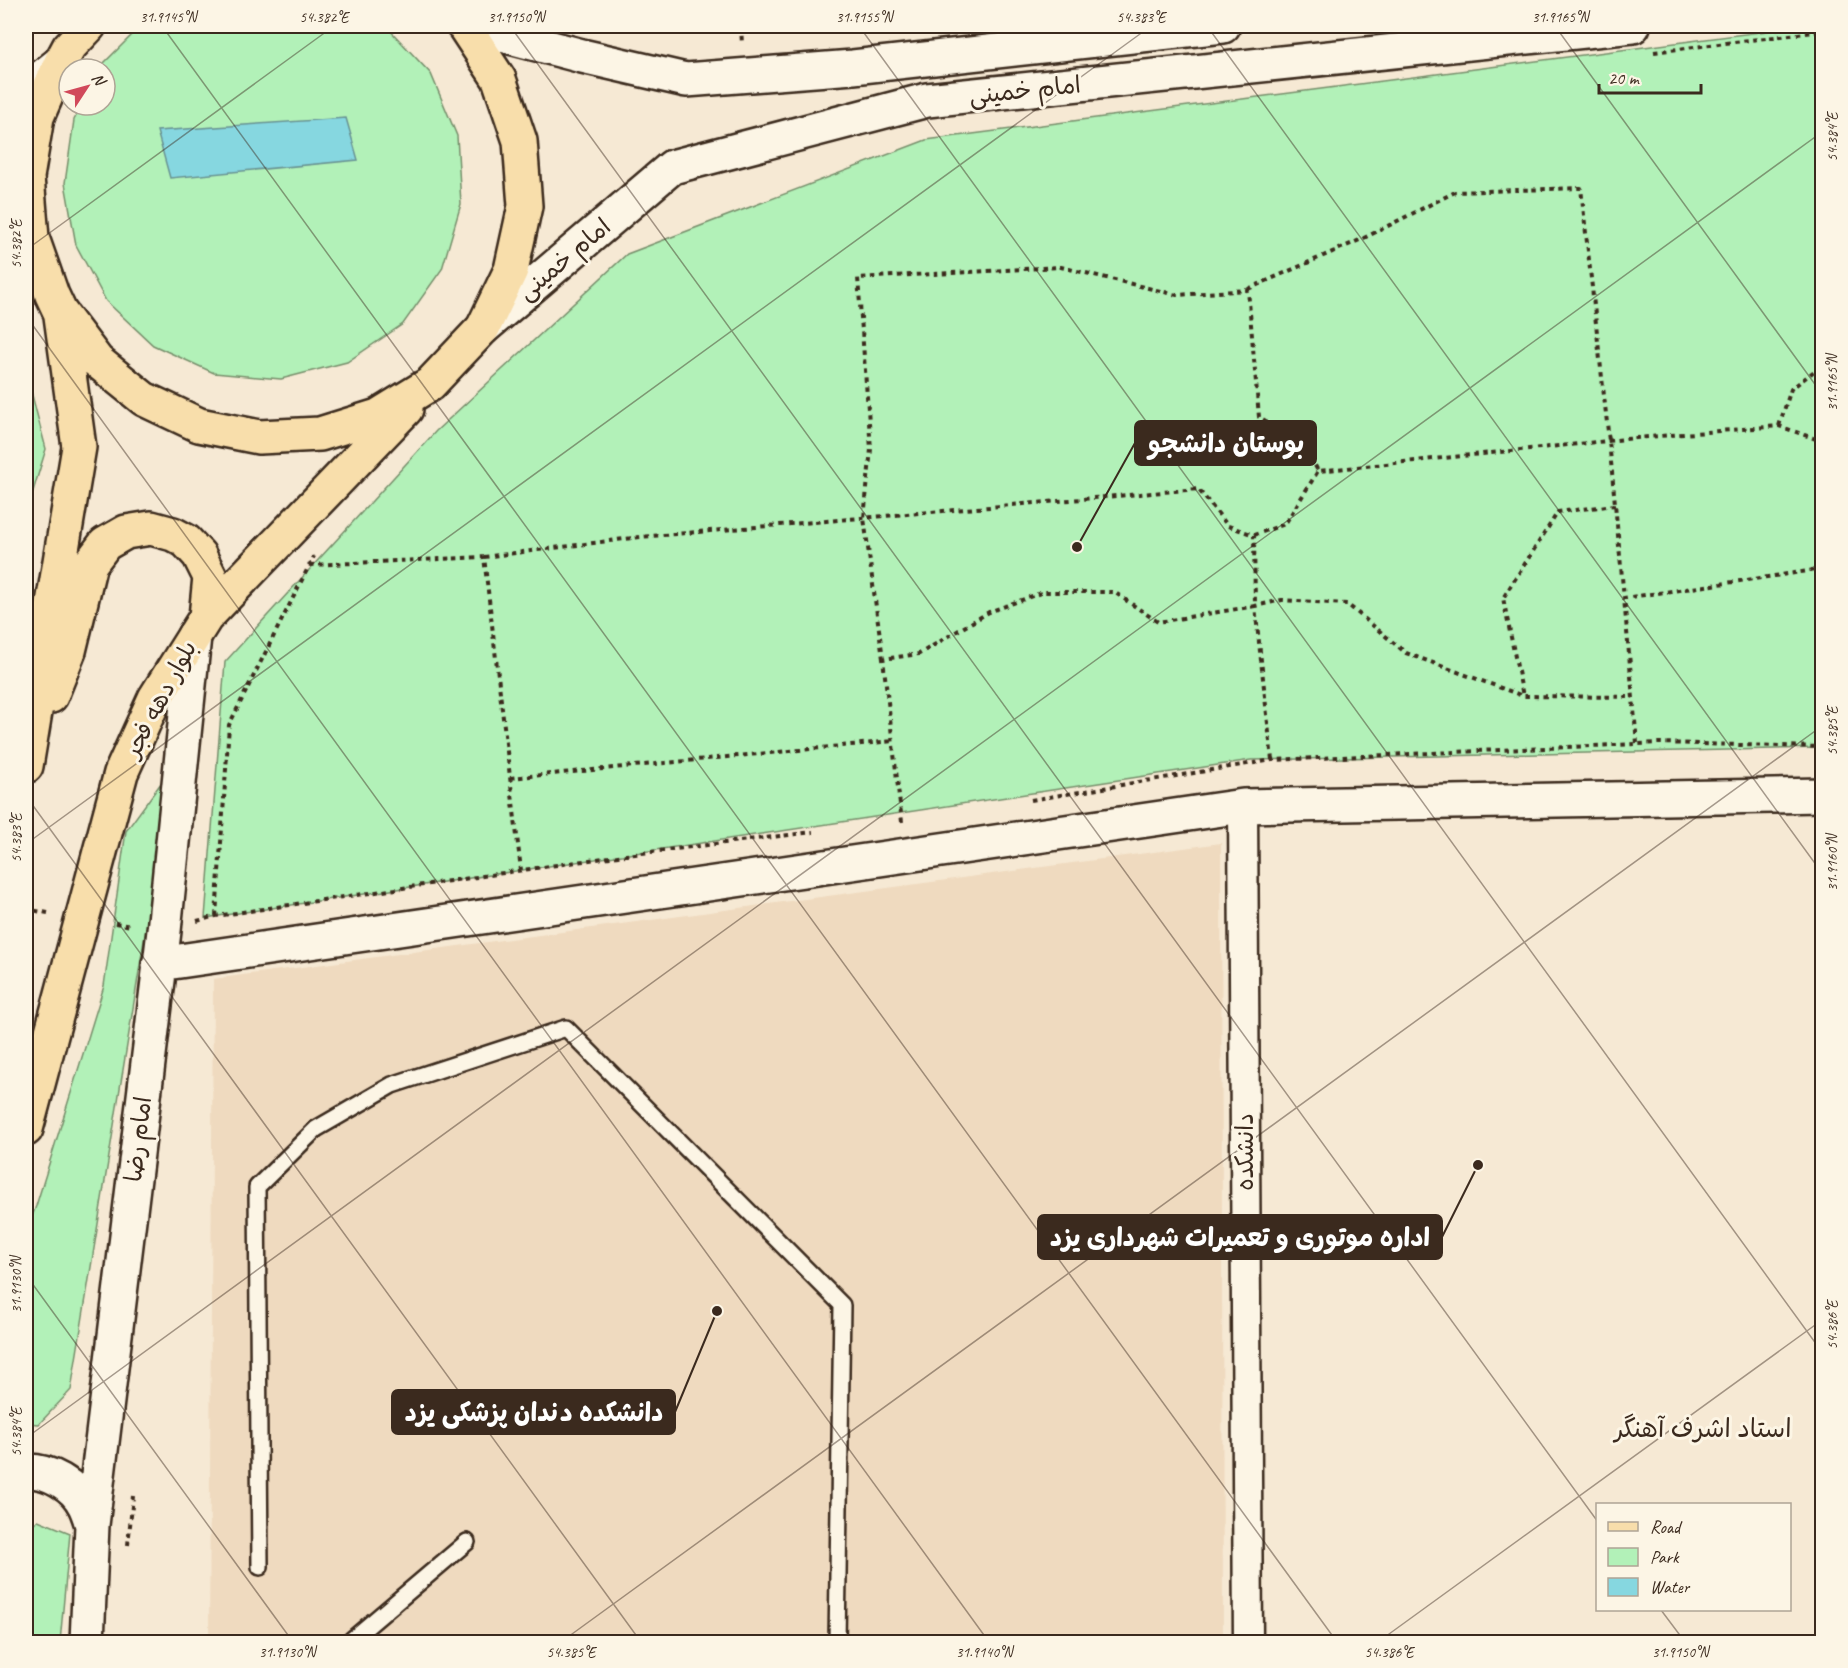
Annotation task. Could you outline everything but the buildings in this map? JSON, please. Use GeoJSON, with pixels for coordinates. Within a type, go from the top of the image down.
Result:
{"type":"FeatureCollection","features":[{"type":"Feature","properties":{"kind":"main road","name":"امام خمینی"},"geometry":{"type":"LineString","coordinates":[[466,26],[686,80],[852,67],[1223,26]]}},
{"type":"Feature","properties":{"kind":"main road"},"geometry":{"type":"LineString","coordinates":[[26,271],[56,303],[97,361],[144,399],[199,425],[259,437],[320,434],[378,416],[430,384],[483,328],[511,270],[525,206],[520,141],[500,79],[466,26]]}},
{"type":"Feature","properties":{"kind":"main road","name":"امام خمینی"},"geometry":{"type":"LineString","coordinates":[[483,328],[672,167],[927,100],[1633,26]]}},
{"type":"Feature","properties":{"kind":"main road"},"geometry":{"type":"LineString","coordinates":[[26,90],[72,40]]}},
{"type":"Feature","properties":{"kind":"main road"},"geometry":{"type":"LineString","coordinates":[[26,753],[79,447],[56,303],[32,238],[27,177],[37,117],[72,40]]}},
{"type":"Feature","properties":{"kind":"main road","name":"بلوار دهه فجر"},"geometry":{"type":"LineString","coordinates":[[26,1130],[121,773],[155,698],[200,627],[430,384]]}},
{"type":"Feature","properties":{"kind":"main road"},"geometry":{"type":"LineString","coordinates":[[26,753],[69,651],[90,564],[105,544],[126,532],[151,528],[174,534],[186,541],[199,555],[210,577],[200,627]]}},
{"type":"Feature","properties":{"kind":"main road","name":"امام رضا"},"geometry":{"type":"LineString","coordinates":[[87,1642],[92,1525],[200,627]]}},
{"type":"Feature","properties":{"kind":"main road"},"geometry":{"type":"LineString","coordinates":[[159,964],[1243,806],[1822,795]]}},
{"type":"Feature","properties":{"kind":"main road"},"geometry":{"type":"LineString","coordinates":[[26,1471],[33,1470],[53,1476],[71,1488],[84,1504],[92,1525]]}},
{"type":"Feature","properties":{"kind":"street","name":"دانشکده"},"geometry":{"type":"LineString","coordinates":[[1243,806],[1248,1642]]}},
{"type":"Feature","properties":{"kind":"lane"},"geometry":{"type":"LineString","coordinates":[[260,1567],[257,1187],[316,1129],[392,1085],[566,1028],[842,1305],[837,1642]]}},
{"type":"Feature","properties":{"kind":"lane"},"geometry":{"type":"LineString","coordinates":[[349,1642],[467,1542]]}},
{"type":"Feature","properties":{"kind":"path"},"geometry":{"type":"LineString","coordinates":[[654,26],[741,27]]}},
{"type":"Feature","properties":{"kind":"path"},"geometry":{"type":"LineString","coordinates":[[1653,52],[1676,51],[1822,31]]}},
{"type":"Feature","properties":{"kind":"path"},"geometry":{"type":"LineString","coordinates":[[906,855],[864,518],[871,449],[858,278],[1061,267],[1177,295],[1248,290],[1362,239],[1455,192],[1581,188],[1609,441],[1637,743]]}},
{"type":"Feature","properties":{"kind":"path"},"geometry":{"type":"LineString","coordinates":[[1248,290],[1259,417],[1303,443],[1318,471]]}},
{"type":"Feature","properties":{"kind":"path"},"geometry":{"type":"LineString","coordinates":[[1779,426],[1791,389],[1822,365]]}},
{"type":"Feature","properties":{"kind":"path"},"geometry":{"type":"LineString","coordinates":[[1318,471],[1779,426],[1822,441]]}},
{"type":"Feature","properties":{"kind":"path"},"geometry":{"type":"LineString","coordinates":[[310,565],[484,557],[640,537],[1198,489],[1228,526],[1254,535],[1285,524],[1318,471]]}},
{"type":"Feature","properties":{"kind":"path"},"geometry":{"type":"LineString","coordinates":[[1523,696],[1503,598],[1558,513],[1615,505]]}},
{"type":"Feature","properties":{"kind":"path"},"geometry":{"type":"LineString","coordinates":[[1254,535],[1255,606],[1272,760]]}},
{"type":"Feature","properties":{"kind":"path"},"geometry":{"type":"LineString","coordinates":[[26,909],[164,931],[216,916],[229,725],[317,550]]}},
{"type":"Feature","properties":{"kind":"path"},"geometry":{"type":"LineString","coordinates":[[484,557],[521,870]]}},
{"type":"Feature","properties":{"kind":"path"},"geometry":{"type":"LineString","coordinates":[[1624,598],[1822,569]]}},
{"type":"Feature","properties":{"kind":"path"},"geometry":{"type":"LineString","coordinates":[[883,659],[919,654],[989,612],[1043,592],[1114,592],[1158,622],[1282,600],[1347,604],[1406,653],[1523,696],[1633,697]]}},
{"type":"Feature","properties":{"kind":"path"},"geometry":{"type":"LineString","coordinates":[[510,778],[893,741]]}},
{"type":"Feature","properties":{"kind":"shaded area"},"geometry":{"type":"Polygon","coordinates":[[[1221,843],[1223,1642],[209,1642],[213,979],[1221,843]]]}},
{"type":"Feature","properties":{"kind":"green space"},"geometry":{"type":"Polygon","coordinates":[[[141,26],[386,26],[431,74],[457,136],[461,204],[442,269],[403,324],[347,362],[281,379],[214,373],[153,345],[106,301],[76,245],[65,183],[76,117],[117,117],[117,57],[110,57],[141,26]]]}},
{"type":"Feature","properties":{"kind":"green space"},"geometry":{"type":"Polygon","coordinates":[[[1807,26],[1822,26],[1822,748],[1251,760],[205,918],[225,662],[436,431],[627,254],[926,140],[1807,26]]]}},
{"type":"Feature","properties":{"kind":"green space"},"geometry":{"type":"Polygon","coordinates":[[[26,372],[46,449],[26,514],[26,372]]]}},
{"type":"Feature","properties":{"kind":"green space"},"geometry":{"type":"Polygon","coordinates":[[[172,768],[71,1390],[39,1424],[26,1423],[26,1232],[104,986],[126,831],[172,768]]]}},
{"type":"Feature","properties":{"kind":"green space"},"geometry":{"type":"Polygon","coordinates":[[[38,1520],[70,1533],[60,1642],[26,1642],[26,1529],[38,1520]]]}},
{"type":"Feature","properties":{"kind":"water"},"geometry":{"type":"Polygon","coordinates":[[[346,118],[358,160],[170,178],[157,131],[346,118]]]}},
{"type":"Feature","properties":{"kind":"place","name":"بوستان دانشجو"},"geometry":{"type":"Point","coordinates":[1077,547]}},
{"type":"Feature","properties":{"kind":"place","name":"اداره موتوری و تعمیرات شهرداری یزد"},"geometry":{"type":"Point","coordinates":[1478,1165]}},
{"type":"Feature","properties":{"kind":"place","name":"دانشکده دندان پزشکی یزد"},"geometry":{"type":"Point","coordinates":[717,1311]}},
{"type":"Feature","properties":{"kind":"district","name":"استاد اشرف آهنگر"},"geometry":{"type":"Point","coordinates":[1703,1428]}}]}
